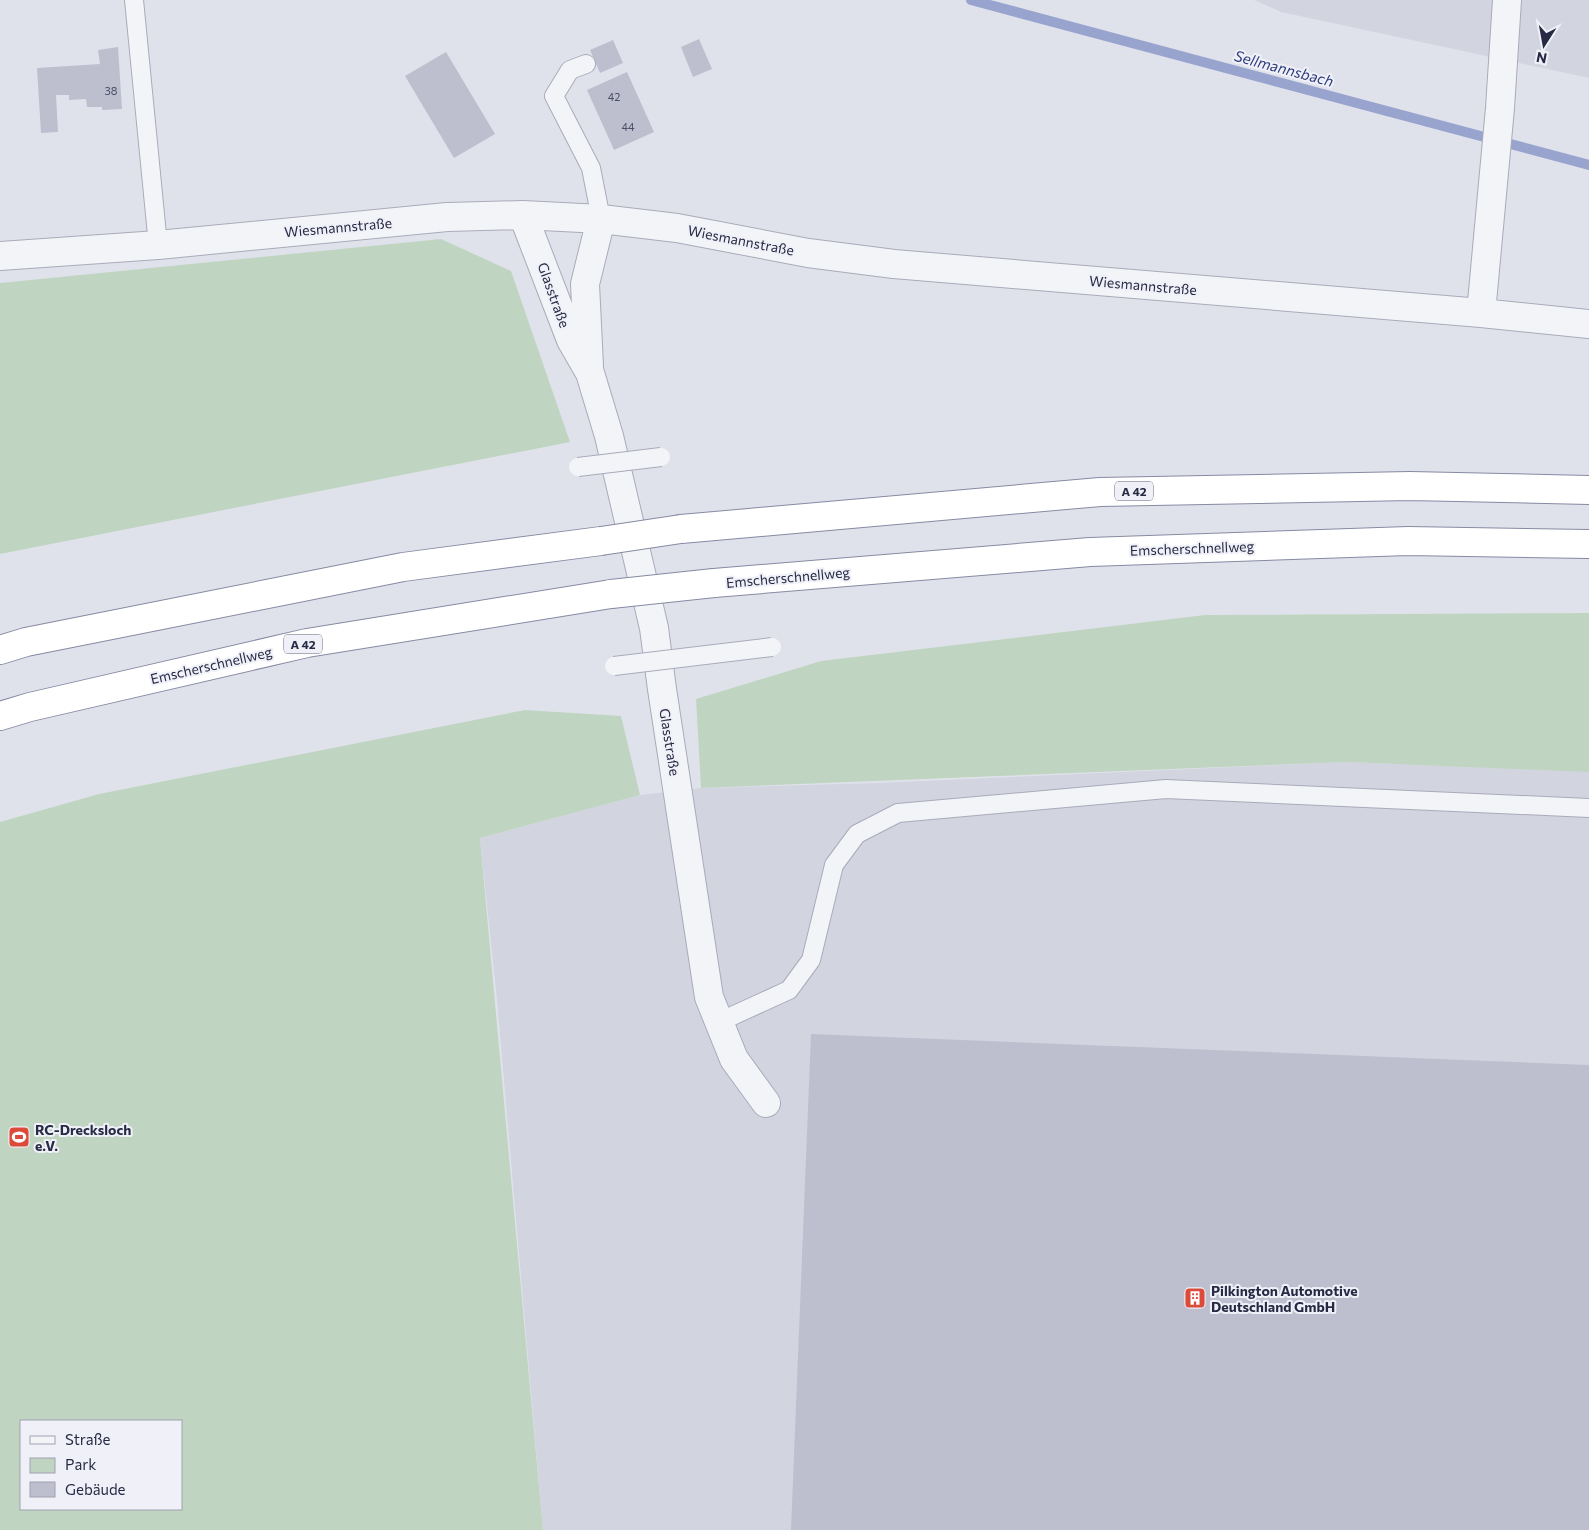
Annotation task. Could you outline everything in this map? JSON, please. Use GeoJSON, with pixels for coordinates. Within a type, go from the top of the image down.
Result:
{"type":"FeatureCollection","features":[{"type":"Feature","properties":{"kind":"highway","name":"A 42"},"geometry":{"type":"LineString","coordinates":[[0,650],[26,642],[403,568],[681,529],[1100,492],[1410,486],[1589,490]]}},
{"type":"Feature","properties":{"kind":"highway","name":"Emscherschnellweg"},"geometry":{"type":"LineString","coordinates":[[0,716],[30,707],[307,643],[611,594],[714,583],[1090,552],[1408,541],[1589,544]]}},
{"type":"Feature","properties":{"kind":"street"},"geometry":{"type":"LineString","coordinates":[[1481,313],[1500,108],[1507,0]]}},
{"type":"Feature","properties":{"kind":"street","name":"Wiesmannstraße"},"geometry":{"type":"LineString","coordinates":[[0,256],[158,245],[447,217],[523,215],[601,219],[677,228],[808,252],[894,264],[1481,313],[1589,324]]}},
{"type":"Feature","properties":{"kind":"street","name":"Glasstraße"},"geometry":{"type":"LineString","coordinates":[[523,215],[571,340],[590,372]]}},
{"type":"Feature","properties":{"kind":"street","name":"Glasstraße"},"geometry":{"type":"LineString","coordinates":[[601,219],[585,284],[590,372],[609,436],[654,628],[709,997],[734,1059],[766,1103]]}},
{"type":"Feature","properties":{"kind":"lane"},"geometry":{"type":"LineString","coordinates":[[134,0],[158,245]]}},
{"type":"Feature","properties":{"kind":"lane"},"geometry":{"type":"LineString","coordinates":[[586,64],[570,70],[554,96],[591,168],[601,219]]}},
{"type":"Feature","properties":{"kind":"lane"},"geometry":{"type":"LineString","coordinates":[[578,467],[660,457]]}},
{"type":"Feature","properties":{"kind":"lane"},"geometry":{"type":"LineString","coordinates":[[614,666],[772,647]]}},
{"type":"Feature","properties":{"kind":"lane"},"geometry":{"type":"LineString","coordinates":[[719,1022],[788,990],[811,960],[834,865],[857,834],[898,813],[1166,790],[1589,808]]}},
{"type":"Feature","properties":{"kind":"shaded area"},"geometry":{"type":"Polygon","coordinates":[[[1254,0],[1589,0],[1589,78],[1281,12],[1254,0]]]}},
{"type":"Feature","properties":{"kind":"shaded area"},"geometry":{"type":"Polygon","coordinates":[[[1347,762],[1589,771],[1589,1530],[543,1530],[497,1000],[480,838],[640,795],[701,788],[877,783],[1347,762]]]}},
{"type":"Feature","properties":{"kind":"green space"},"geometry":{"type":"Polygon","coordinates":[[[441,239],[511,271],[570,442],[0,554],[0,283],[441,239]]]}},
{"type":"Feature","properties":{"kind":"green space"},"geometry":{"type":"Polygon","coordinates":[[[1589,613],[1589,772],[1347,762],[701,788],[696,699],[821,661],[1205,615],[1589,613]]]}},
{"type":"Feature","properties":{"kind":"green space"},"geometry":{"type":"Polygon","coordinates":[[[525,710],[621,716],[640,795],[480,838],[543,1530],[0,1530],[0,822],[99,794],[525,710]]]}},
{"type":"Feature","properties":{"kind":"building"},"geometry":{"type":"Polygon","coordinates":[[[699,39],[712,69],[693,77],[681,47],[699,39]]]}},
{"type":"Feature","properties":{"kind":"building"},"geometry":{"type":"Polygon","coordinates":[[[613,40],[623,63],[600,73],[590,50],[613,40]]]}},
{"type":"Feature","properties":{"kind":"building"},"geometry":{"type":"Polygon","coordinates":[[[118,47],[122,109],[102,110],[102,107],[87,107],[86,99],[69,100],[69,95],[56,95],[58,132],[41,133],[37,68],[100,64],[98,50],[118,47]]]}},
{"type":"Feature","properties":{"kind":"building"},"geometry":{"type":"Polygon","coordinates":[[[446,52],[495,134],[454,158],[405,76],[446,52]]]}},
{"type":"Feature","properties":{"kind":"building"},"geometry":{"type":"Polygon","coordinates":[[[627,72],[654,132],[614,150],[587,90],[627,72]]]}},
{"type":"Feature","properties":{"kind":"building","name":"Pilkington Automotive Deutschland GmbH"},"geometry":{"type":"Polygon","coordinates":[[[811,1034],[1589,1065],[1589,1530],[791,1530],[811,1034]]]}},
{"type":"Feature","properties":{"kind":"waterway","name":"Sellmannsbach"},"geometry":{"type":"LineString","coordinates":[[971,0],[1589,165]]}},
{"type":"Feature","properties":{"kind":"place","name":"RC-Drecksloch e.V."},"geometry":{"type":"Point","coordinates":[19,1137]}},
{"type":"Feature","properties":{"kind":"place","name":"Pilkington Automotive Deutschland GmbH"},"geometry":{"type":"Point","coordinates":[1195,1298]}}]}
